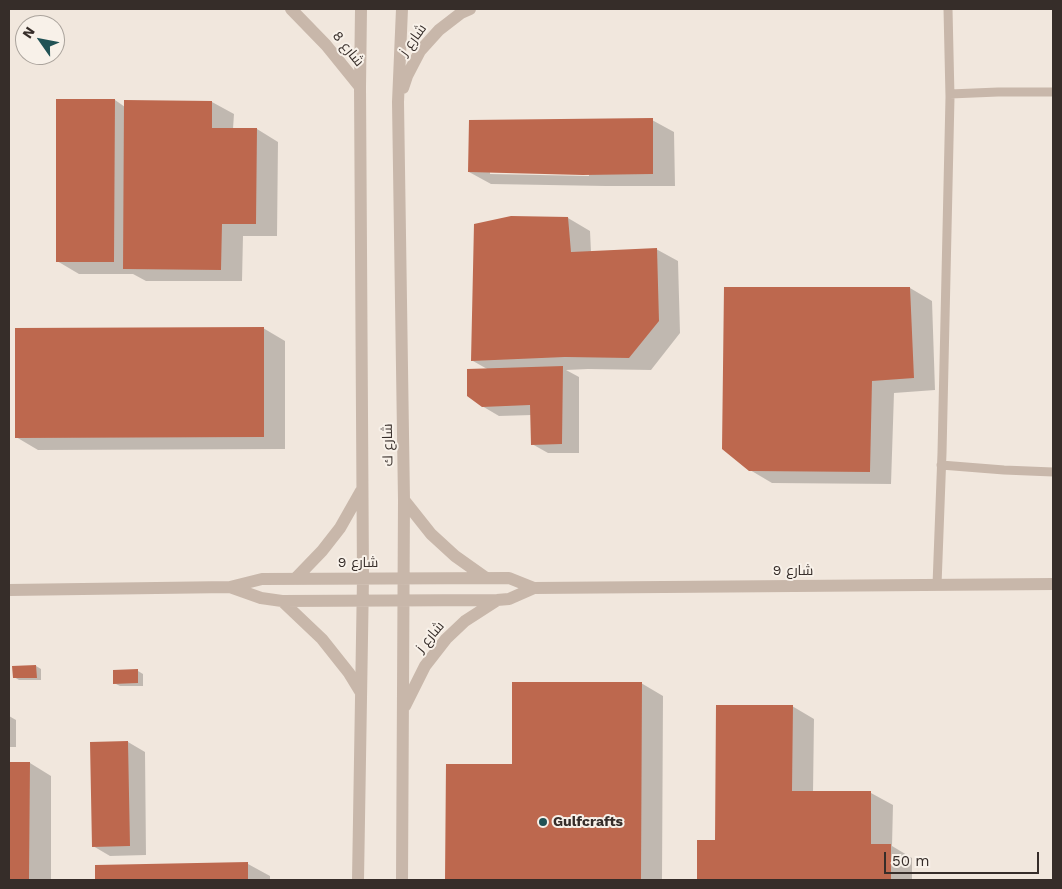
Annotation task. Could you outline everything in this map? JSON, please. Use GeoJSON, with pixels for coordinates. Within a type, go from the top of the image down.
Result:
{"type":"FeatureCollection","features":[{"type":"Feature","properties":{"kind":"street","name":"شارع 8"},"geometry":{"type":"LineString","coordinates":[[291,9],[326,45],[360,87]]}},
{"type":"Feature","properties":{"kind":"street","name":"شارع ك"},"geometry":{"type":"LineString","coordinates":[[358,880],[363,578],[361,9]]}},
{"type":"Feature","properties":{"kind":"street","name":"شارع ك"},"geometry":{"type":"LineString","coordinates":[[402,9],[398,102],[404,500],[402,880]]}},
{"type":"Feature","properties":{"kind":"street","name":"شارع ز"},"geometry":{"type":"LineString","coordinates":[[398,102],[407,76],[420,51],[438,30],[461,13],[470,9]]}},
{"type":"Feature","properties":{"kind":"street"},"geometry":{"type":"LineString","coordinates":[[295,579],[322,551],[340,528],[362,489]]}},
{"type":"Feature","properties":{"kind":"street"},"geometry":{"type":"LineString","coordinates":[[404,500],[431,534],[455,556],[486,578]]}},
{"type":"Feature","properties":{"kind":"street","name":"شارع 9"},"geometry":{"type":"LineString","coordinates":[[9,590],[230,587],[262,579],[363,578],[509,578],[534,588],[1053,584]]}},
{"type":"Feature","properties":{"kind":"street","name":"شارع 9"},"geometry":{"type":"LineString","coordinates":[[230,587],[261,598],[282,601],[497,600],[510,599],[534,588]]}},
{"type":"Feature","properties":{"kind":"street","name":"شارع ز"},"geometry":{"type":"LineString","coordinates":[[403,708],[425,666],[446,639],[465,621],[497,600]]}},
{"type":"Feature","properties":{"kind":"street"},"geometry":{"type":"LineString","coordinates":[[282,601],[322,639],[349,673],[360,691]]}},
{"type":"Feature","properties":{"kind":"lane"},"geometry":{"type":"LineString","coordinates":[[937,585],[950,94],[948,9]]}},
{"type":"Feature","properties":{"kind":"lane"},"geometry":{"type":"LineString","coordinates":[[950,94],[1053,92]]}},
{"type":"Feature","properties":{"kind":"lane"},"geometry":{"type":"LineString","coordinates":[[941,465],[1053,472]]}},
{"type":"Feature","properties":{"kind":"building"},"geometry":{"type":"Polygon","coordinates":[[[56,99],[115,99],[114,262],[56,262],[56,99]]]}},
{"type":"Feature","properties":{"kind":"building"},"geometry":{"type":"Polygon","coordinates":[[[124,100],[212,101],[212,128],[257,128],[256,224],[222,224],[221,270],[123,269],[124,100]]]}},
{"type":"Feature","properties":{"kind":"building"},"geometry":{"type":"Polygon","coordinates":[[[653,118],[653,174],[583,175],[468,172],[469,120],[653,118]]]}},
{"type":"Feature","properties":{"kind":"building"},"geometry":{"type":"Polygon","coordinates":[[[511,216],[568,217],[571,252],[657,248],[659,321],[629,358],[565,357],[471,361],[474,224],[511,216]]]}},
{"type":"Feature","properties":{"kind":"building"},"geometry":{"type":"Polygon","coordinates":[[[724,287],[910,287],[914,378],[872,381],[870,472],[749,471],[722,449],[724,287]]]}},
{"type":"Feature","properties":{"kind":"building"},"geometry":{"type":"Polygon","coordinates":[[[264,327],[264,437],[15,438],[15,328],[264,327]]]}},
{"type":"Feature","properties":{"kind":"building"},"geometry":{"type":"Polygon","coordinates":[[[563,366],[562,444],[531,445],[530,405],[482,407],[467,396],[467,369],[563,366]]]}},
{"type":"Feature","properties":{"kind":"building"},"geometry":{"type":"Polygon","coordinates":[[[36,665],[37,678],[13,678],[12,666],[36,665]]]}},
{"type":"Feature","properties":{"kind":"building"},"geometry":{"type":"Polygon","coordinates":[[[138,669],[138,683],[113,684],[113,670],[138,669]]]}},
{"type":"Feature","properties":{"kind":"building","name":"Gulfcrafts"},"geometry":{"type":"Polygon","coordinates":[[[512,682],[642,682],[641,880],[445,880],[446,764],[512,764],[512,682]]]}},
{"type":"Feature","properties":{"kind":"building"},"geometry":{"type":"Polygon","coordinates":[[[716,705],[793,705],[792,791],[871,791],[871,844],[891,844],[891,880],[697,880],[697,840],[715,840],[716,705]]]}},
{"type":"Feature","properties":{"kind":"building"},"geometry":{"type":"Polygon","coordinates":[[[128,741],[130,846],[92,847],[90,742],[128,741]]]}},
{"type":"Feature","properties":{"kind":"building"},"geometry":{"type":"Polygon","coordinates":[[[9,762],[30,762],[29,880],[9,880],[9,762]]]}},
{"type":"Feature","properties":{"kind":"building"},"geometry":{"type":"Polygon","coordinates":[[[248,862],[248,880],[95,880],[95,865],[248,862]]]}},
{"type":"Feature","properties":{"kind":"place","name":"Gulfcrafts"},"geometry":{"type":"Point","coordinates":[543,822]}}]}
